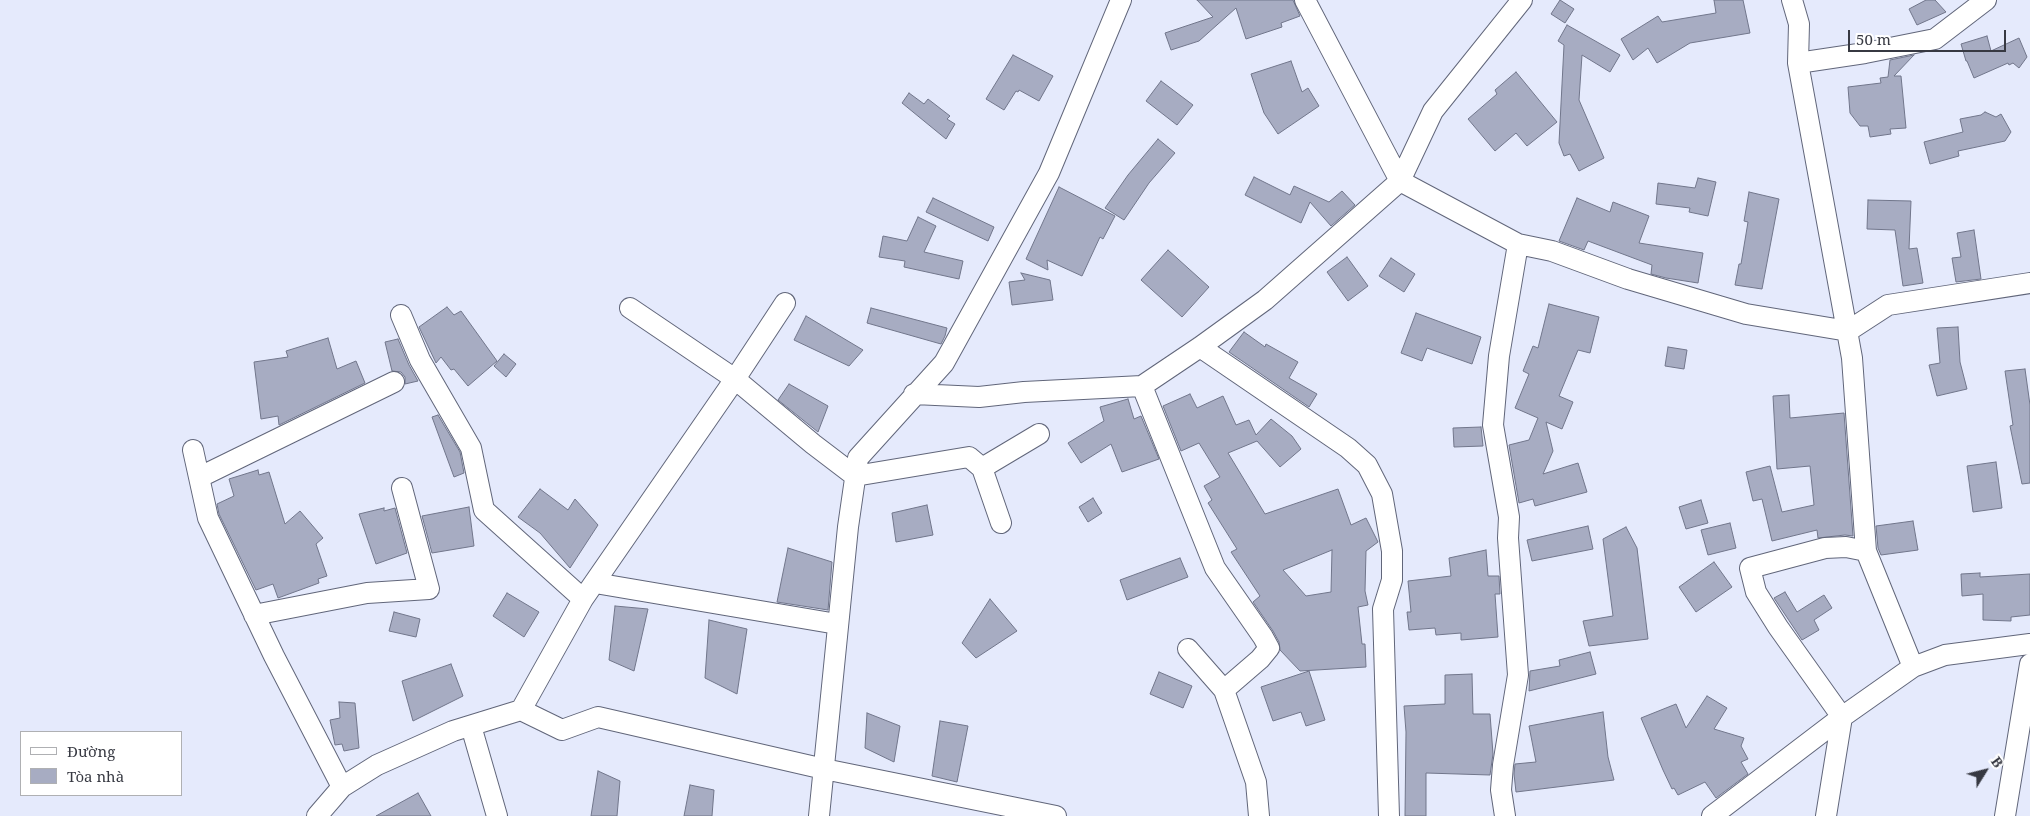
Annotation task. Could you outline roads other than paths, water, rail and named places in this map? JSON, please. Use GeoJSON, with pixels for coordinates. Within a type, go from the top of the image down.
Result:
{"type":"FeatureCollection","features":[{"type":"Feature","properties":{"kind":"street"},"geometry":{"type":"LineString","coordinates":[[818,816],[837,624],[858,458],[944,363],[1048,173],[1121,0]]}},
{"type":"Feature","properties":{"kind":"street"},"geometry":{"type":"LineString","coordinates":[[1305,0],[1400,181],[1518,244],[1552,251],[1628,279],[1746,314],[1848,331],[1888,305],[2030,284]]}},
{"type":"Feature","properties":{"kind":"street"},"geometry":{"type":"LineString","coordinates":[[914,394],[979,397],[1024,392],[1142,386],[1265,300],[1400,181],[1433,111],[1522,0]]}},
{"type":"Feature","properties":{"kind":"street"},"geometry":{"type":"LineString","coordinates":[[1792,0],[1799,24],[1798,63],[1852,358],[1866,551],[1913,667]]}},
{"type":"Feature","properties":{"kind":"street"},"geometry":{"type":"LineString","coordinates":[[1798,63],[1865,54],[1935,39],[1986,0]]}},
{"type":"Feature","properties":{"kind":"street"},"geometry":{"type":"LineString","coordinates":[[1505,816],[1501,790],[1503,765],[1518,675],[1508,538],[1509,518],[1493,425],[1499,356],[1518,244]]}},
{"type":"Feature","properties":{"kind":"street"},"geometry":{"type":"LineString","coordinates":[[317,816],[342,787],[378,765],[453,731],[521,710],[583,599],[735,379],[785,303]]}},
{"type":"Feature","properties":{"kind":"street"},"geometry":{"type":"LineString","coordinates":[[630,308],[735,379],[813,444],[855,476],[970,457],[982,468],[1001,523]]}},
{"type":"Feature","properties":{"kind":"street"},"geometry":{"type":"LineString","coordinates":[[401,315],[420,360],[471,448],[484,510],[583,599]]}},
{"type":"Feature","properties":{"kind":"street"},"geometry":{"type":"LineString","coordinates":[[1200,347],[1348,448],[1366,465],[1382,494],[1392,551],[1392,580],[1383,609],[1390,816]]}},
{"type":"Feature","properties":{"kind":"street"},"geometry":{"type":"LineString","coordinates":[[200,477],[394,382]]}},
{"type":"Feature","properties":{"kind":"street"},"geometry":{"type":"LineString","coordinates":[[1142,386],[1215,568],[1263,636],[1269,648],[1260,659],[1224,690]]}},
{"type":"Feature","properties":{"kind":"street"},"geometry":{"type":"LineString","coordinates":[[982,468],[1038,434]]}},
{"type":"Feature","properties":{"kind":"street"},"geometry":{"type":"LineString","coordinates":[[193,450],[208,518],[254,615],[342,787]]}},
{"type":"Feature","properties":{"kind":"street"},"geometry":{"type":"LineString","coordinates":[[254,615],[367,593],[429,589],[402,488]]}},
{"type":"Feature","properties":{"kind":"street"},"geometry":{"type":"LineString","coordinates":[[1826,816],[1842,718],[1778,627],[1756,592],[1750,568],[1825,548],[1846,547],[1866,551]]}},
{"type":"Feature","properties":{"kind":"street"},"geometry":{"type":"LineString","coordinates":[[595,583],[837,624]]}},
{"type":"Feature","properties":{"kind":"street"},"geometry":{"type":"LineString","coordinates":[[1712,816],[1913,667],[1945,655],[2030,644]]}},
{"type":"Feature","properties":{"kind":"street"},"geometry":{"type":"LineString","coordinates":[[1188,649],[1224,690],[1256,782],[1259,816]]}},
{"type":"Feature","properties":{"kind":"street"},"geometry":{"type":"LineString","coordinates":[[2005,816],[2030,664]]}},
{"type":"Feature","properties":{"kind":"street"},"geometry":{"type":"LineString","coordinates":[[521,710],[562,730],[598,717],[824,769],[1056,816]]}},
{"type":"Feature","properties":{"kind":"street"},"geometry":{"type":"LineString","coordinates":[[471,726],[496,816]]}}]}
